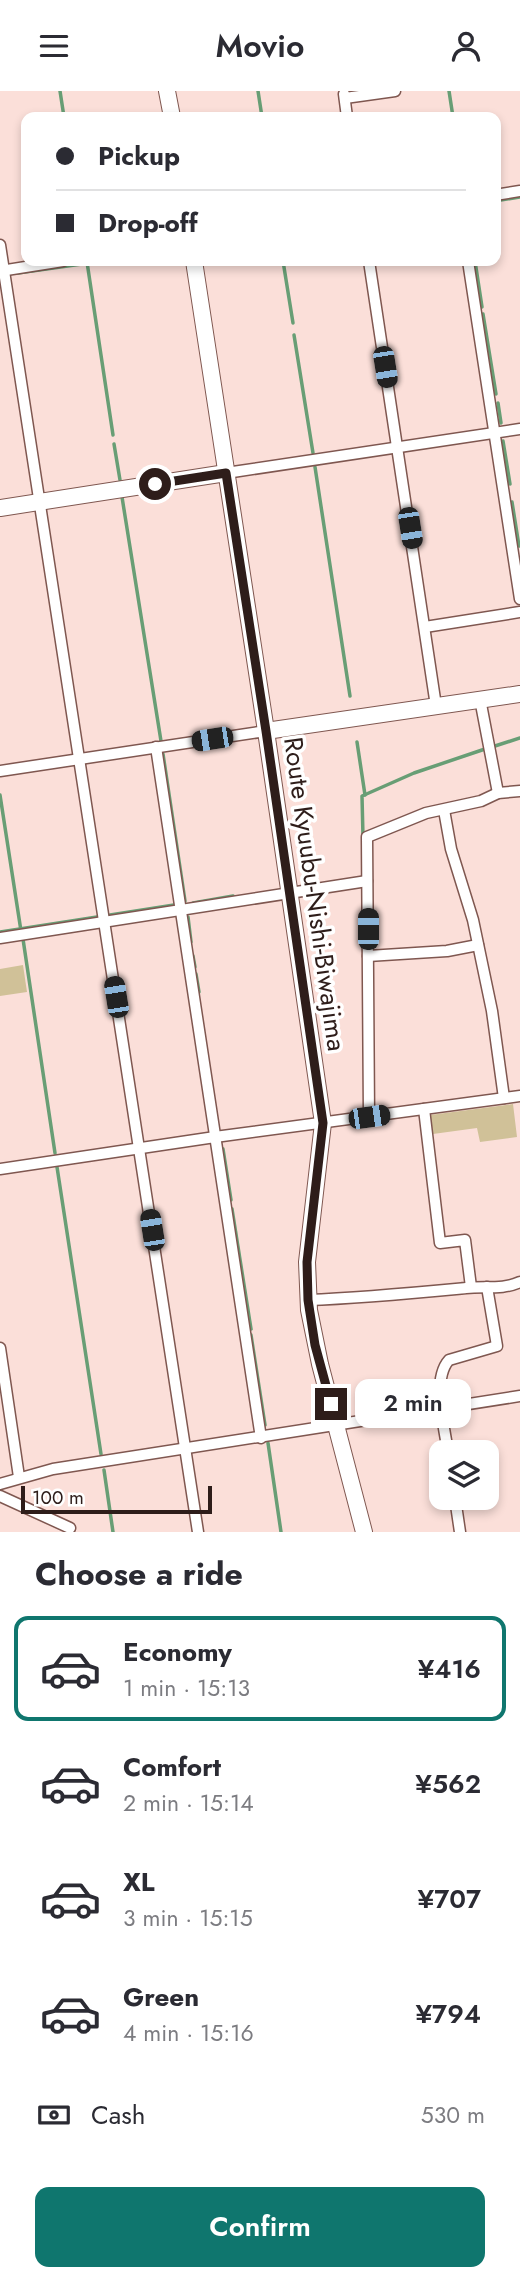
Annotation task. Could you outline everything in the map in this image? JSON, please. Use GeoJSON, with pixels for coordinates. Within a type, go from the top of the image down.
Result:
{"type":"FeatureCollection","features":[{"type":"Feature","properties":{"kind":"main road"},"geometry":{"type":"LineString","coordinates":[[167,91],[171,112]]}},
{"type":"Feature","properties":{"kind":"main road","name":"Route Kyuubu-Nishi-Biwajima"},"geometry":{"type":"LineString","coordinates":[[195,266],[323,1123],[307,1262],[308,1300],[315,1345],[364,1532]]}},
{"type":"Feature","properties":{"kind":"main road"},"geometry":{"type":"LineString","coordinates":[[0,509],[226,473]]}},
{"type":"Feature","properties":{"kind":"main road"},"geometry":{"type":"LineString","coordinates":[[266,731],[520,694]]}},
{"type":"Feature","properties":{"kind":"street"},"geometry":{"type":"LineString","coordinates":[[344,95],[395,91]]}},
{"type":"Feature","properties":{"kind":"street"},"geometry":{"type":"LineString","coordinates":[[501,194],[520,191]]}},
{"type":"Feature","properties":{"kind":"street"},"geometry":{"type":"LineString","coordinates":[[0,246],[198,1532]]}},
{"type":"Feature","properties":{"kind":"street"},"geometry":{"type":"LineString","coordinates":[[2,270],[29,266]]}},
{"type":"Feature","properties":{"kind":"street"},"geometry":{"type":"LineString","coordinates":[[370,266],[436,706]]}},
{"type":"Feature","properties":{"kind":"street"},"geometry":{"type":"LineString","coordinates":[[469,266],[516,551],[520,599]]}},
{"type":"Feature","properties":{"kind":"street"},"geometry":{"type":"LineString","coordinates":[[226,473],[520,429]]}},
{"type":"Feature","properties":{"kind":"street"},"geometry":{"type":"LineString","coordinates":[[425,627],[520,613]]}},
{"type":"Feature","properties":{"kind":"street"},"geometry":{"type":"LineString","coordinates":[[480,699],[498,793]]}},
{"type":"Feature","properties":{"kind":"street"},"geometry":{"type":"LineString","coordinates":[[0,771],[266,731]]}},
{"type":"Feature","properties":{"kind":"street"},"geometry":{"type":"LineString","coordinates":[[156,747],[261,1438]]}},
{"type":"Feature","properties":{"kind":"street"},"geometry":{"type":"LineString","coordinates":[[369,1117],[367,837],[426,813],[481,801],[498,793],[520,791]]}},
{"type":"Feature","properties":{"kind":"street"},"geometry":{"type":"LineString","coordinates":[[444,810],[451,849],[473,920],[492,1011],[504,1098]]}},
{"type":"Feature","properties":{"kind":"street"},"geometry":{"type":"LineString","coordinates":[[0,938],[367,881]]}},
{"type":"Feature","properties":{"kind":"street"},"geometry":{"type":"LineString","coordinates":[[368,956],[447,951],[478,945]]}},
{"type":"Feature","properties":{"kind":"street"},"geometry":{"type":"LineString","coordinates":[[0,1169],[520,1096]]}},
{"type":"Feature","properties":{"kind":"street"},"geometry":{"type":"LineString","coordinates":[[424,1109],[440,1244],[464,1240],[471,1287]]}},
{"type":"Feature","properties":{"kind":"street"},"geometry":{"type":"LineString","coordinates":[[308,1300],[390,1297],[471,1287],[509,1287],[520,1282]]}},
{"type":"Feature","properties":{"kind":"street"},"geometry":{"type":"LineString","coordinates":[[446,1440],[439,1388],[444,1365],[449,1360],[497,1346],[486,1287]]}},
{"type":"Feature","properties":{"kind":"street"},"geometry":{"type":"LineString","coordinates":[[0,1348],[19,1478]]}},
{"type":"Feature","properties":{"kind":"street"},"geometry":{"type":"LineString","coordinates":[[0,1485],[53,1469],[520,1396]]}},
{"type":"Feature","properties":{"kind":"street"},"geometry":{"type":"LineString","coordinates":[[0,1496],[70,1528]]}},
{"type":"Feature","properties":{"kind":"street"},"geometry":{"type":"LineString","coordinates":[[457,1510],[460,1532]]}},
{"type":"Feature","properties":{"kind":"shaded area"},"geometry":{"type":"Polygon","coordinates":[[[23,965],[27,992],[0,996],[0,969],[23,965]]]}},
{"type":"Feature","properties":{"kind":"shaded area"},"geometry":{"type":"Polygon","coordinates":[[[513,1104],[517,1137],[480,1142],[477,1128],[433,1134],[430,1115],[513,1104]]]}},
{"type":"Feature","properties":{"kind":"waterway"},"geometry":{"type":"LineString","coordinates":[[60,91],[63,112]]}},
{"type":"Feature","properties":{"kind":"waterway"},"geometry":{"type":"LineString","coordinates":[[258,91],[261,112]]}},
{"type":"Feature","properties":{"kind":"waterway"},"geometry":{"type":"LineString","coordinates":[[449,91],[452,112]]}},
{"type":"Feature","properties":{"kind":"waterway"},"geometry":{"type":"LineString","coordinates":[[501,200],[520,197]]}},
{"type":"Feature","properties":{"kind":"waterway"},"geometry":{"type":"LineString","coordinates":[[18,273],[68,266]]}},
{"type":"Feature","properties":{"kind":"waterway"},"geometry":{"type":"LineString","coordinates":[[88,266],[113,435]]}},
{"type":"Feature","properties":{"kind":"waterway"},"geometry":{"type":"LineString","coordinates":[[284,266],[293,323]]}},
{"type":"Feature","properties":{"kind":"waterway"},"geometry":{"type":"LineString","coordinates":[[476,266],[482,307]]}},
{"type":"Feature","properties":{"kind":"waterway"},"geometry":{"type":"LineString","coordinates":[[483,314],[496,394]]}},
{"type":"Feature","properties":{"kind":"waterway"},"geometry":{"type":"LineString","coordinates":[[294,335],[313,453]]}},
{"type":"Feature","properties":{"kind":"waterway"},"geometry":{"type":"LineString","coordinates":[[498,403],[501,423]]}},
{"type":"Feature","properties":{"kind":"waterway"},"geometry":{"type":"LineString","coordinates":[[503,441],[510,484]]}},
{"type":"Feature","properties":{"kind":"waterway"},"geometry":{"type":"LineString","coordinates":[[114,444],[120,480]]}},
{"type":"Feature","properties":{"kind":"waterway"},"geometry":{"type":"LineString","coordinates":[[315,467],[350,696]]}},
{"type":"Feature","properties":{"kind":"waterway"},"geometry":{"type":"LineString","coordinates":[[122,497],[161,741]]}},
{"type":"Feature","properties":{"kind":"waterway"},"geometry":{"type":"LineString","coordinates":[[512,502],[519,546]]}},
{"type":"Feature","properties":{"kind":"waterway"},"geometry":{"type":"LineString","coordinates":[[495,746],[520,738]]}},
{"type":"Feature","properties":{"kind":"waterway"},"geometry":{"type":"LineString","coordinates":[[357,742],[365,795]]}},
{"type":"Feature","properties":{"kind":"waterway"},"geometry":{"type":"LineString","coordinates":[[363,837],[362,796],[414,773],[485,749]]}},
{"type":"Feature","properties":{"kind":"waterway"},"geometry":{"type":"LineString","coordinates":[[163,754],[185,901]]}},
{"type":"Feature","properties":{"kind":"waterway"},"geometry":{"type":"LineString","coordinates":[[0,795],[21,931]]}},
{"type":"Feature","properties":{"kind":"waterway"},"geometry":{"type":"LineString","coordinates":[[193,903],[233,896]]}},
{"type":"Feature","properties":{"kind":"waterway"},"geometry":{"type":"LineString","coordinates":[[110,915],[174,905]]}},
{"type":"Feature","properties":{"kind":"waterway"},"geometry":{"type":"LineString","coordinates":[[0,932],[97,917]]}},
{"type":"Feature","properties":{"kind":"waterway"},"geometry":{"type":"LineString","coordinates":[[188,917],[191,942]]}},
{"type":"Feature","properties":{"kind":"waterway"},"geometry":{"type":"LineString","coordinates":[[23,939],[55,1153]]}},
{"type":"Feature","properties":{"kind":"waterway"},"geometry":{"type":"LineString","coordinates":[[193,956],[195,967]]}},
{"type":"Feature","properties":{"kind":"waterway"},"geometry":{"type":"LineString","coordinates":[[196,974],[199,992]]}},
{"type":"Feature","properties":{"kind":"waterway"},"geometry":{"type":"LineString","coordinates":[[223,1149],[231,1200]]}},
{"type":"Feature","properties":{"kind":"waterway"},"geometry":{"type":"LineString","coordinates":[[57,1167],[101,1454]]}},
{"type":"Feature","properties":{"kind":"waterway"},"geometry":{"type":"LineString","coordinates":[[232,1209],[251,1329]]}},
{"type":"Feature","properties":{"kind":"waterway"},"geometry":{"type":"LineString","coordinates":[[251,1335],[265,1425]]}},
{"type":"Feature","properties":{"kind":"waterway"},"geometry":{"type":"LineString","coordinates":[[268,1443],[281,1532]]}},
{"type":"Feature","properties":{"kind":"waterway"},"geometry":{"type":"LineString","coordinates":[[104,1470],[113,1532]]}},
{"type":"Feature","properties":{"kind":"route"},"geometry":{"type":"LineString","coordinates":[[155,484],[226,473],[323,1123],[307,1262],[308,1300],[315,1345],[331,1404]]}}]}
